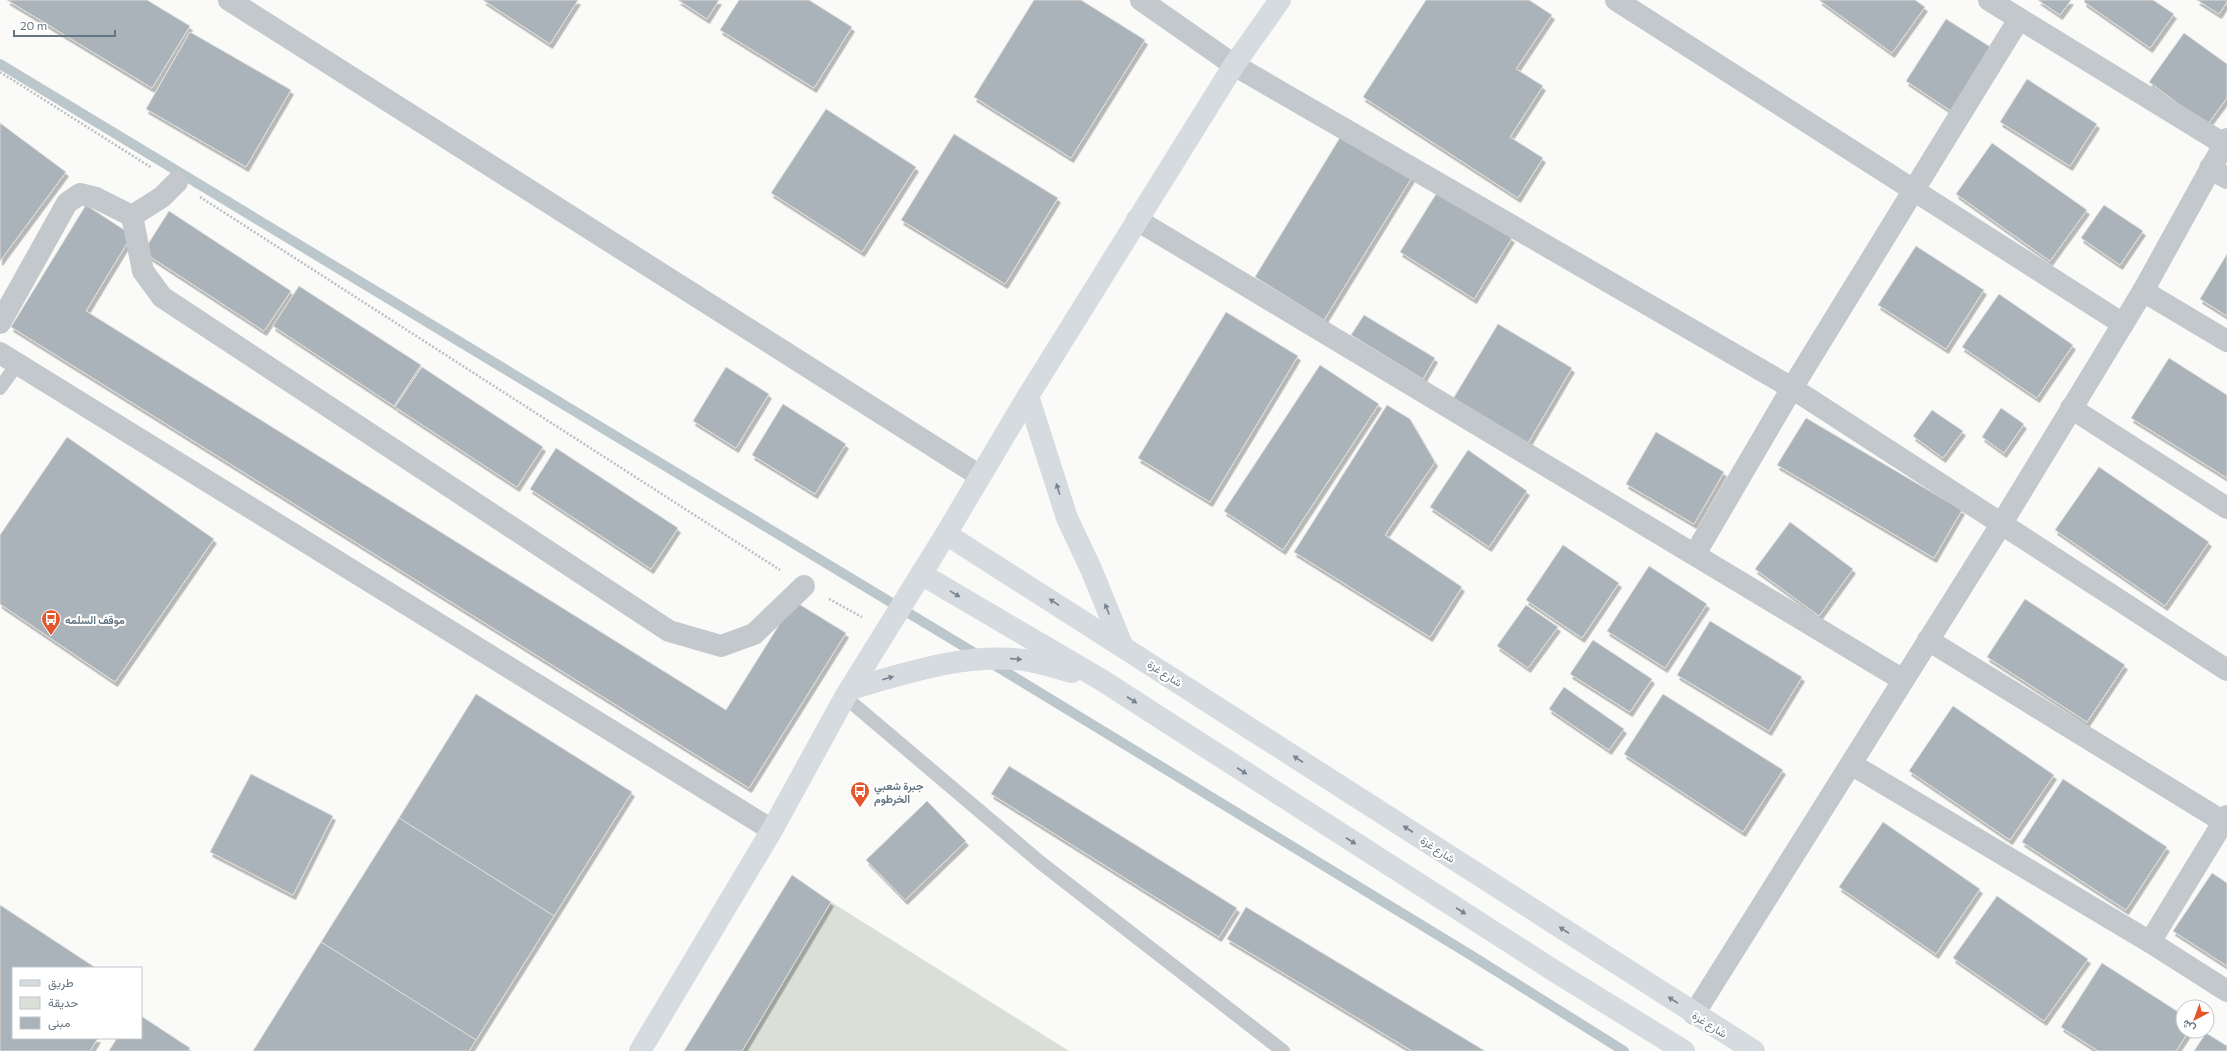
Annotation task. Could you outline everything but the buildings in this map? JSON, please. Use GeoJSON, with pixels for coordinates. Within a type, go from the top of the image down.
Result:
{"type":"FeatureCollection","features":[{"type":"Feature","properties":{"kind":"main road"},"geometry":{"type":"LineString","coordinates":[[640,1051],[772,830],[848,693],[946,534],[1028,396],[1234,65],[1280,0]]}},
{"type":"Feature","properties":{"kind":"main road"},"geometry":{"type":"LineString","coordinates":[[1028,396],[1067,518],[1091,569],[1122,645]]}},
{"type":"Feature","properties":{"kind":"main road","name":"شارع غزة"},"geometry":{"type":"LineString","coordinates":[[946,534],[1122,645],[1694,1014],[1754,1051]]}},
{"type":"Feature","properties":{"kind":"main road"},"geometry":{"type":"LineString","coordinates":[[921,574],[1100,679],[1556,972],[1684,1051]]}},
{"type":"Feature","properties":{"kind":"main road"},"geometry":{"type":"LineString","coordinates":[[848,693],[958,661],[1000,658],[1026,660],[1100,679]]}},
{"type":"Feature","properties":{"kind":"street"},"geometry":{"type":"LineString","coordinates":[[229,0],[980,476]]}},
{"type":"Feature","properties":{"kind":"street"},"geometry":{"type":"LineString","coordinates":[[1141,0],[1234,65],[1792,388],[2227,670]]}},
{"type":"Feature","properties":{"kind":"street"},"geometry":{"type":"LineString","coordinates":[[1616,0],[2123,324]]}},
{"type":"Feature","properties":{"kind":"street"},"geometry":{"type":"LineString","coordinates":[[1694,1014],[2002,523],[2143,291],[2218,173],[2226,141],[1989,0]]}},
{"type":"Feature","properties":{"kind":"street"},"geometry":{"type":"LineString","coordinates":[[1695,554],[1792,388],[1912,189],[2019,19]]}},
{"type":"Feature","properties":{"kind":"street"},"geometry":{"type":"LineString","coordinates":[[132,216],[162,197],[177,182]]}},
{"type":"Feature","properties":{"kind":"street"},"geometry":{"type":"LineString","coordinates":[[0,322],[67,203],[80,194],[96,198],[132,216]]}},
{"type":"Feature","properties":{"kind":"street"},"geometry":{"type":"LineString","coordinates":[[132,216],[143,271],[162,297],[668,631],[721,646],[754,634],[804,586]]}},
{"type":"Feature","properties":{"kind":"street"},"geometry":{"type":"LineString","coordinates":[[1137,220],[1903,680]]}},
{"type":"Feature","properties":{"kind":"street"},"geometry":{"type":"LineString","coordinates":[[2143,291],[2227,341]]}},
{"type":"Feature","properties":{"kind":"street"},"geometry":{"type":"LineString","coordinates":[[9,358],[772,830]]}},
{"type":"Feature","properties":{"kind":"street"},"geometry":{"type":"LineString","coordinates":[[2071,408],[2227,508]]}},
{"type":"Feature","properties":{"kind":"street"},"geometry":{"type":"LineString","coordinates":[[1928,640],[2226,821],[2150,942]]}},
{"type":"Feature","properties":{"kind":"street"},"geometry":{"type":"LineString","coordinates":[[1851,764],[2150,942],[2227,991]]}},
{"type":"Feature","properties":{"kind":"lane"},"geometry":{"type":"LineString","coordinates":[[0,388],[9,358]]}},
{"type":"Feature","properties":{"kind":"lane"},"geometry":{"type":"LineString","coordinates":[[848,693],[1041,863],[1283,1051]]}},
{"type":"Feature","properties":{"kind":"path"},"geometry":{"type":"LineString","coordinates":[[0,72],[177,182],[804,586],[887,630]]}},
{"type":"Feature","properties":{"kind":"green space"},"geometry":{"type":"Polygon","coordinates":[[[792,875],[831,902],[1069,1051],[684,1051],[792,875]]]}},
{"type":"Feature","properties":{"kind":"waterway"},"geometry":{"type":"LineString","coordinates":[[0,64],[978,655],[1469,954],[1624,1051]]}},
{"type":"Feature","properties":{"kind":"place","name":"موقف السلمه"},"geometry":{"type":"Point","coordinates":[51,636]}},
{"type":"Feature","properties":{"kind":"place","name":"جبرة شعبي الخرطوم"},"geometry":{"type":"Point","coordinates":[860,808]}}]}
